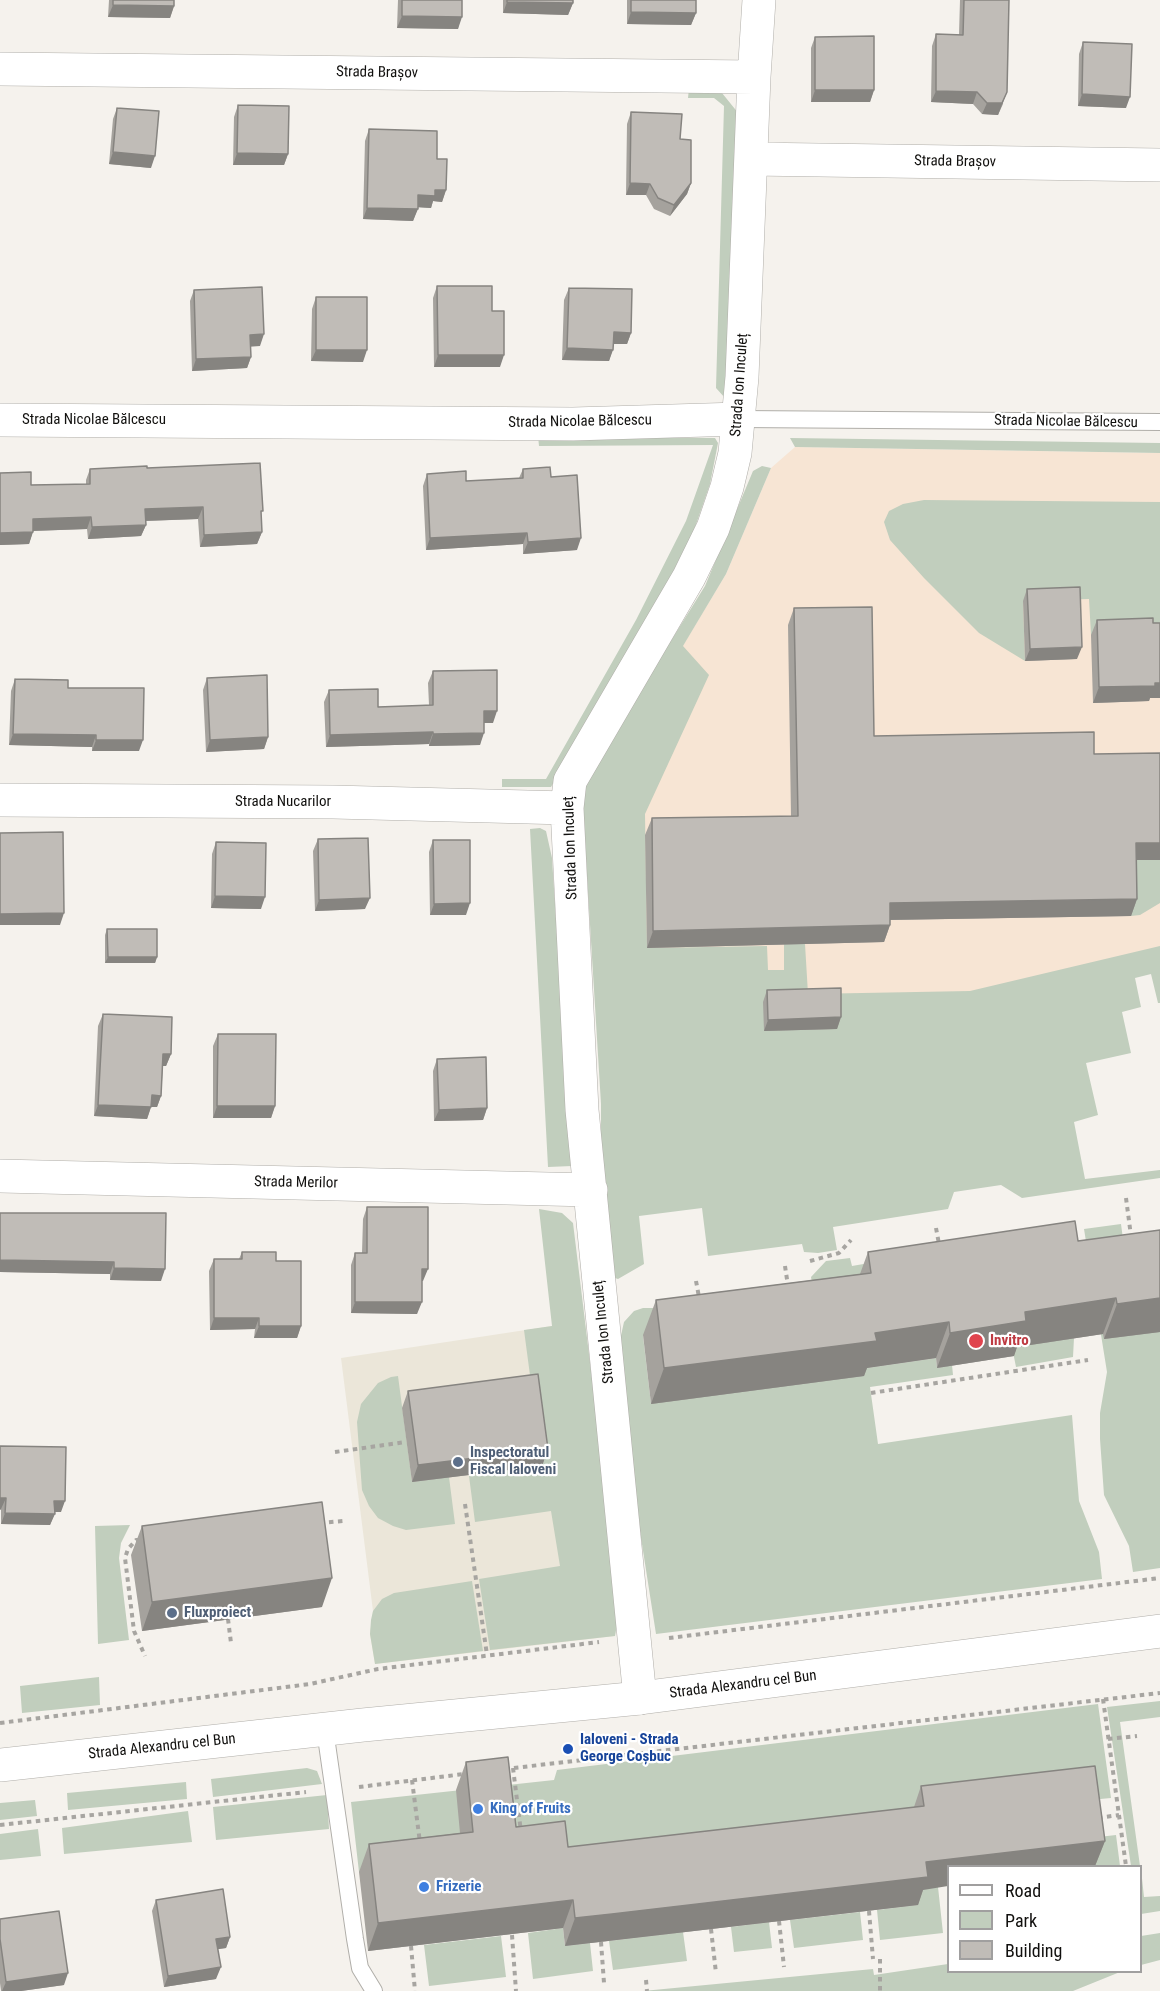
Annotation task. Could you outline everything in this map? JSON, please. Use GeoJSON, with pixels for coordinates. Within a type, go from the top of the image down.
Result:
{"type":"FeatureCollection","features":[{"type":"Feature","properties":{"kind":"street","name":"Strada Ion Inculeț"},"geometry":{"type":"LineString","coordinates":[[640,1698],[582,1110],[567,808],[570,781],[689,577],[713,528],[727,488],[735,453],[739,418],[759,0]]}},
{"type":"Feature","properties":{"kind":"street","name":"Strada Brașov"},"geometry":{"type":"LineString","coordinates":[[0,69],[754,77]]}},
{"type":"Feature","properties":{"kind":"street","name":"Strada Brașov"},"geometry":{"type":"LineString","coordinates":[[751,159],[1160,165]]}},
{"type":"Feature","properties":{"kind":"street","name":"Strada Nicolae Bălcescu"},"geometry":{"type":"LineString","coordinates":[[0,420],[573,424],[739,418]]}},
{"type":"Feature","properties":{"kind":"street","name":"Strada Nucarilor"},"geometry":{"type":"LineString","coordinates":[[0,800],[333,802],[567,808]]}},
{"type":"Feature","properties":{"kind":"street","name":"Strada Merilor"},"geometry":{"type":"LineString","coordinates":[[0,1176],[591,1190]]}},
{"type":"Feature","properties":{"kind":"street","name":"Strada Alexandru cel Bun"},"geometry":{"type":"LineString","coordinates":[[0,1765],[640,1698],[1160,1631]]}},
{"type":"Feature","properties":{"kind":"lane","name":"Strada Nicolae Bălcescu"},"geometry":{"type":"LineString","coordinates":[[739,418],[1160,422]]}},
{"type":"Feature","properties":{"kind":"lane"},"geometry":{"type":"LineString","coordinates":[[325,1730],[360,1968],[374,1991]]}},
{"type":"Feature","properties":{"kind":"path"},"geometry":{"type":"LineString","coordinates":[[1126,1198],[1132,1244]]}},
{"type":"Feature","properties":{"kind":"path"},"geometry":{"type":"LineString","coordinates":[[936,1228],[941,1251]]}},
{"type":"Feature","properties":{"kind":"path"},"geometry":{"type":"LineString","coordinates":[[810,1261],[839,1253],[851,1240]]}},
{"type":"Feature","properties":{"kind":"path"},"geometry":{"type":"LineString","coordinates":[[785,1266],[789,1296]]}},
{"type":"Feature","properties":{"kind":"path"},"geometry":{"type":"LineString","coordinates":[[696,1281],[700,1304]]}},
{"type":"Feature","properties":{"kind":"path"},"geometry":{"type":"LineString","coordinates":[[871,1393],[1088,1360]]}},
{"type":"Feature","properties":{"kind":"path"},"geometry":{"type":"LineString","coordinates":[[335,1452],[406,1442]]}},
{"type":"Feature","properties":{"kind":"path"},"geometry":{"type":"LineString","coordinates":[[465,1504],[487,1655]]}},
{"type":"Feature","properties":{"kind":"path"},"geometry":{"type":"LineString","coordinates":[[309,1524],[343,1521]]}},
{"type":"Feature","properties":{"kind":"path"},"geometry":{"type":"LineString","coordinates":[[145,1656],[134,1631],[125,1558],[136,1540],[148,1539]]}},
{"type":"Feature","properties":{"kind":"path"},"geometry":{"type":"LineString","coordinates":[[0,1723],[310,1683],[378,1669],[487,1655],[603,1641],[669,1638],[1160,1578]]}},
{"type":"Feature","properties":{"kind":"path"},"geometry":{"type":"LineString","coordinates":[[228,1619],[231,1643]]}},
{"type":"Feature","properties":{"kind":"path"},"geometry":{"type":"LineString","coordinates":[[495,1770],[1160,1693]]}},
{"type":"Feature","properties":{"kind":"path"},"geometry":{"type":"LineString","coordinates":[[1103,1699],[1126,1865]]}},
{"type":"Feature","properties":{"kind":"path"},"geometry":{"type":"LineString","coordinates":[[1108,1739],[1137,1736]]}},
{"type":"Feature","properties":{"kind":"path"},"geometry":{"type":"LineString","coordinates":[[513,1768],[522,1843]]}},
{"type":"Feature","properties":{"kind":"path"},"geometry":{"type":"LineString","coordinates":[[0,1826],[471,1773]]}},
{"type":"Feature","properties":{"kind":"path"},"geometry":{"type":"LineString","coordinates":[[412,1780],[420,1844]]}},
{"type":"Feature","properties":{"kind":"path"},"geometry":{"type":"LineString","coordinates":[[1088,1820],[1119,1815]]}},
{"type":"Feature","properties":{"kind":"path"},"geometry":{"type":"LineString","coordinates":[[869,1911],[873,1959]]}},
{"type":"Feature","properties":{"kind":"path"},"geometry":{"type":"LineString","coordinates":[[779,1921],[784,1967]]}},
{"type":"Feature","properties":{"kind":"path"},"geometry":{"type":"LineString","coordinates":[[711,1929],[716,1973]]}},
{"type":"Feature","properties":{"kind":"path"},"geometry":{"type":"LineString","coordinates":[[512,1935],[516,1991]]}},
{"type":"Feature","properties":{"kind":"path"},"geometry":{"type":"LineString","coordinates":[[601,1942],[604,1983]]}},
{"type":"Feature","properties":{"kind":"path"},"geometry":{"type":"LineString","coordinates":[[411,1946],[415,1991]]}},
{"type":"Feature","properties":{"kind":"path"},"geometry":{"type":"LineString","coordinates":[[880,1959],[880,1991]]}},
{"type":"Feature","properties":{"kind":"path"},"geometry":{"type":"LineString","coordinates":[[646,1980],[647,1991]]}},
{"type":"Feature","properties":{"kind":"shaded area"},"geometry":{"type":"Polygon","coordinates":[[[795,447],[1160,453],[1160,964],[624,1182],[594,793],[726,574],[771,468],[795,447]]]}},
{"type":"Feature","properties":{"kind":"shaded area","name":"Inspectoratul Fiscal Ialoveni"},"geometry":{"type":"Polygon","coordinates":[[[552,1326],[615,1636],[375,1664],[370,1634],[373,1611],[341,1358],[552,1326]]]}},
{"type":"Feature","properties":{"kind":"green space"},"geometry":{"type":"Polygon","coordinates":[[[689,88],[722,93],[739,114],[725,398],[716,388],[724,106],[714,98],[688,98],[689,88]]]}},
{"type":"Feature","properties":{"kind":"green space"},"geometry":{"type":"Polygon","coordinates":[[[538,436],[715,438],[718,443],[710,484],[692,536],[655,611],[551,787],[502,787],[502,779],[546,779],[636,620],[686,521],[713,445],[539,446],[538,436]]]}},
{"type":"Feature","properties":{"kind":"green space"},"geometry":{"type":"Polygon","coordinates":[[[790,438],[1160,443],[1160,453],[795,447],[790,438]]]}},
{"type":"Feature","properties":{"kind":"green space"},"geometry":{"type":"Polygon","coordinates":[[[762,466],[771,468],[726,574],[683,646],[709,675],[645,814],[647,948],[767,946],[768,970],[784,970],[784,944],[805,944],[808,994],[970,991],[1160,946],[1160,1003],[1158,1003],[1151,974],[1135,978],[1141,1007],[1122,1012],[1131,1053],[1086,1063],[1098,1115],[1074,1122],[1085,1179],[1160,1170],[1160,1178],[1022,1198],[1001,1185],[954,1192],[948,1209],[833,1227],[837,1250],[818,1253],[804,1252],[802,1244],[708,1256],[702,1208],[639,1216],[644,1264],[618,1279],[612,1277],[601,1204],[601,1104],[582,794],[588,774],[705,586],[753,471],[762,466]]]}},
{"type":"Feature","properties":{"kind":"green space"},"geometry":{"type":"Polygon","coordinates":[[[924,500],[1160,502],[1160,633],[1091,635],[1089,599],[1023,601],[1025,661],[979,633],[890,540],[884,522],[889,511],[903,504],[924,500]]]}},
{"type":"Feature","properties":{"kind":"green space"},"geometry":{"type":"Polygon","coordinates":[[[540,828],[546,831],[552,858],[572,1166],[548,1167],[530,829],[540,828]]]}},
{"type":"Feature","properties":{"kind":"green space"},"geometry":{"type":"Polygon","coordinates":[[[1130,860],[1160,860],[1160,903],[1140,915],[1131,916],[1130,860]]]}},
{"type":"Feature","properties":{"kind":"green space"},"geometry":{"type":"Polygon","coordinates":[[[539,1209],[562,1213],[573,1223],[620,1608],[615,1636],[490,1650],[479,1579],[560,1566],[551,1511],[475,1522],[469,1476],[542,1466],[524,1330],[552,1326],[539,1209]]]}},
{"type":"Feature","properties":{"kind":"green space"},"geometry":{"type":"Polygon","coordinates":[[[1121,1224],[1127,1269],[1160,1332],[1160,1568],[1133,1572],[1129,1546],[1104,1495],[1100,1413],[1107,1372],[1084,1229],[1121,1224]]]}},
{"type":"Feature","properties":{"kind":"green space"},"geometry":{"type":"Polygon","coordinates":[[[915,1255],[867,1368],[936,1358],[937,1368],[952,1365],[953,1375],[870,1387],[878,1444],[1072,1415],[1079,1501],[1099,1552],[1102,1579],[656,1634],[639,1525],[620,1340],[624,1322],[634,1311],[643,1308],[666,1308],[643,1336],[651,1404],[817,1313],[811,1277],[826,1261],[850,1258],[852,1266],[915,1255]]]}},
{"type":"Feature","properties":{"kind":"green space"},"geometry":{"type":"Polygon","coordinates":[[[1074,1338],[1073,1357],[1016,1367],[1012,1347],[1074,1338]]]}},
{"type":"Feature","properties":{"kind":"green space"},"geometry":{"type":"Polygon","coordinates":[[[398,1376],[412,1482],[449,1477],[455,1524],[406,1530],[393,1526],[378,1518],[369,1506],[362,1490],[357,1422],[361,1404],[378,1383],[398,1376]]]}},
{"type":"Feature","properties":{"kind":"green space"},"geometry":{"type":"Polygon","coordinates":[[[130,1525],[121,1543],[119,1558],[129,1640],[98,1644],[95,1526],[130,1525]]]}},
{"type":"Feature","properties":{"kind":"green space"},"geometry":{"type":"Polygon","coordinates":[[[472,1581],[483,1651],[375,1664],[370,1634],[371,1620],[373,1611],[382,1599],[394,1593],[472,1581]]]}},
{"type":"Feature","properties":{"kind":"green space"},"geometry":{"type":"Polygon","coordinates":[[[99,1677],[100,1705],[22,1713],[20,1686],[99,1677]]]}},
{"type":"Feature","properties":{"kind":"green space"},"geometry":{"type":"Polygon","coordinates":[[[1160,1701],[1160,1717],[1120,1722],[1140,1865],[1131,1865],[1107,1707],[1160,1701]]]}},
{"type":"Feature","properties":{"kind":"green space"},"geometry":{"type":"Polygon","coordinates":[[[1098,1704],[1111,1798],[554,1850],[359,1872],[351,1802],[554,1780],[557,1770],[1098,1704]]]}},
{"type":"Feature","properties":{"kind":"green space"},"geometry":{"type":"Polygon","coordinates":[[[307,1768],[317,1771],[322,1784],[213,1797],[211,1779],[307,1768]]]}},
{"type":"Feature","properties":{"kind":"green space"},"geometry":{"type":"Polygon","coordinates":[[[186,1782],[187,1799],[68,1810],[67,1793],[186,1782]]]}},
{"type":"Feature","properties":{"kind":"green space"},"geometry":{"type":"Polygon","coordinates":[[[327,1795],[329,1829],[216,1840],[213,1807],[327,1795]]]}},
{"type":"Feature","properties":{"kind":"green space"},"geometry":{"type":"Polygon","coordinates":[[[35,1800],[37,1816],[0,1820],[0,1803],[35,1800]]]}},
{"type":"Feature","properties":{"kind":"green space"},"geometry":{"type":"Polygon","coordinates":[[[188,1811],[192,1842],[64,1854],[62,1828],[188,1811]]]}},
{"type":"Feature","properties":{"kind":"green space"},"geometry":{"type":"Polygon","coordinates":[[[38,1829],[41,1856],[0,1860],[0,1834],[38,1829]]]}},
{"type":"Feature","properties":{"kind":"green space"},"geometry":{"type":"Polygon","coordinates":[[[1116,1835],[1120,1865],[1094,1865],[1090,1838],[1116,1835]]]}},
{"type":"Feature","properties":{"kind":"green space"},"geometry":{"type":"Polygon","coordinates":[[[1142,1878],[1144,1897],[1160,1896],[1160,1911],[1142,1914],[1142,1878]]]}},
{"type":"Feature","properties":{"kind":"green space"},"geometry":{"type":"Polygon","coordinates":[[[938,1887],[943,1933],[880,1940],[877,1910],[917,1905],[916,1890],[938,1887]]]}},
{"type":"Feature","properties":{"kind":"green space"},"geometry":{"type":"Polygon","coordinates":[[[860,1912],[863,1940],[794,1948],[790,1920],[860,1912]]]}},
{"type":"Feature","properties":{"kind":"green space"},"geometry":{"type":"Polygon","coordinates":[[[769,1922],[772,1948],[734,1952],[731,1927],[769,1922]]]}},
{"type":"Feature","properties":{"kind":"green space"},"geometry":{"type":"Polygon","coordinates":[[[563,1928],[565,1946],[590,1943],[593,1971],[533,1979],[528,1933],[563,1928]]]}},
{"type":"Feature","properties":{"kind":"green space"},"geometry":{"type":"Polygon","coordinates":[[[683,1932],[687,1961],[613,1970],[609,1941],[683,1932]]]}},
{"type":"Feature","properties":{"kind":"green space"},"geometry":{"type":"Polygon","coordinates":[[[1160,1933],[1160,1960],[1142,1965],[1142,1936],[1160,1933]]]}},
{"type":"Feature","properties":{"kind":"green space"},"geometry":{"type":"Polygon","coordinates":[[[501,1936],[506,1977],[429,1986],[424,1945],[501,1936]]]}},
{"type":"Feature","properties":{"kind":"green space"},"geometry":{"type":"Polygon","coordinates":[[[947,1964],[947,1973],[1118,1973],[1073,1991],[643,1991],[873,1969],[874,1975],[947,1964]]]}},
{"type":"Feature","properties":{"kind":"building"},"geometry":{"type":"Polygon","coordinates":[[[113,0],[174,0],[174,6],[113,5],[113,0]]]}},
{"type":"Feature","properties":{"kind":"building"},"geometry":{"type":"Polygon","coordinates":[[[402,0],[462,0],[462,17],[402,16],[402,0]]]}},
{"type":"Feature","properties":{"kind":"building"},"geometry":{"type":"Polygon","coordinates":[[[507,0],[573,0],[573,3],[507,2],[507,0]]]}},
{"type":"Feature","properties":{"kind":"building"},"geometry":{"type":"Polygon","coordinates":[[[631,0],[696,0],[696,13],[631,12],[631,0]]]}},
{"type":"Feature","properties":{"kind":"building"},"geometry":{"type":"Polygon","coordinates":[[[964,0],[1009,0],[1007,92],[1002,103],[987,103],[977,92],[936,91],[936,34],[963,35],[964,0]]]}},
{"type":"Feature","properties":{"kind":"building"},"geometry":{"type":"Polygon","coordinates":[[[874,36],[874,90],[815,90],[815,37],[874,36]]]}},
{"type":"Feature","properties":{"kind":"building"},"geometry":{"type":"Polygon","coordinates":[[[1083,42],[1132,44],[1130,97],[1082,94],[1083,42]]]}},
{"type":"Feature","properties":{"kind":"building"},"geometry":{"type":"Polygon","coordinates":[[[238,105],[289,106],[288,154],[237,153],[238,105]]]}},
{"type":"Feature","properties":{"kind":"building"},"geometry":{"type":"Polygon","coordinates":[[[117,108],[159,111],[155,156],[113,152],[117,108]]]}},
{"type":"Feature","properties":{"kind":"building"},"geometry":{"type":"Polygon","coordinates":[[[631,112],[682,114],[680,139],[691,140],[691,183],[674,205],[658,198],[650,184],[630,183],[631,112]]]}},
{"type":"Feature","properties":{"kind":"building"},"geometry":{"type":"Polygon","coordinates":[[[369,129],[437,131],[437,159],[447,159],[446,190],[435,190],[435,196],[418,195],[418,209],[367,208],[369,129]]]}},
{"type":"Feature","properties":{"kind":"building"},"geometry":{"type":"Polygon","coordinates":[[[437,286],[492,286],[492,311],[504,311],[504,355],[438,355],[437,286]]]}},
{"type":"Feature","properties":{"kind":"building"},"geometry":{"type":"Polygon","coordinates":[[[262,287],[264,334],[250,335],[251,357],[196,359],[194,290],[262,287]]]}},
{"type":"Feature","properties":{"kind":"building"},"geometry":{"type":"Polygon","coordinates":[[[569,288],[632,289],[631,333],[614,332],[613,350],[567,348],[569,288]]]}},
{"type":"Feature","properties":{"kind":"building"},"geometry":{"type":"Polygon","coordinates":[[[316,297],[367,297],[367,350],[316,350],[316,297]]]}},
{"type":"Feature","properties":{"kind":"building"},"geometry":{"type":"Polygon","coordinates":[[[260,463],[262,532],[204,535],[203,507],[145,509],[146,525],[92,527],[91,517],[33,519],[33,532],[0,533],[0,473],[31,472],[31,485],[90,484],[90,469],[260,463]]]}},
{"type":"Feature","properties":{"kind":"building"},"geometry":{"type":"Polygon","coordinates":[[[550,467],[551,477],[577,475],[581,538],[528,542],[527,533],[430,538],[427,474],[466,471],[466,481],[523,478],[523,469],[550,467]]]}},
{"type":"Feature","properties":{"kind":"building"},"geometry":{"type":"Polygon","coordinates":[[[1080,587],[1082,647],[1030,649],[1027,589],[1080,587]]]}},
{"type":"Feature","properties":{"kind":"building"},"geometry":{"type":"Polygon","coordinates":[[[872,607],[874,736],[1094,732],[1094,754],[1160,753],[1160,843],[1136,843],[1137,899],[890,903],[890,925],[653,931],[652,818],[798,816],[794,608],[872,607]]]}},
{"type":"Feature","properties":{"kind":"building"},"geometry":{"type":"Polygon","coordinates":[[[1153,618],[1153,623],[1160,623],[1160,683],[1155,683],[1155,686],[1099,687],[1097,620],[1153,618]]]}},
{"type":"Feature","properties":{"kind":"building"},"geometry":{"type":"Polygon","coordinates":[[[497,670],[497,711],[484,711],[484,733],[330,735],[329,690],[378,689],[378,707],[433,705],[433,671],[497,670]]]}},
{"type":"Feature","properties":{"kind":"building"},"geometry":{"type":"Polygon","coordinates":[[[267,675],[268,737],[210,740],[207,678],[267,675]]]}},
{"type":"Feature","properties":{"kind":"building"},"geometry":{"type":"Polygon","coordinates":[[[15,679],[68,680],[68,688],[144,688],[143,740],[96,740],[96,735],[13,734],[15,679]]]}},
{"type":"Feature","properties":{"kind":"building"},"geometry":{"type":"Polygon","coordinates":[[[63,832],[64,913],[0,914],[0,833],[63,832]]]}},
{"type":"Feature","properties":{"kind":"building"},"geometry":{"type":"Polygon","coordinates":[[[368,838],[370,898],[319,900],[318,839],[368,838]]]}},
{"type":"Feature","properties":{"kind":"building"},"geometry":{"type":"Polygon","coordinates":[[[433,840],[470,840],[470,903],[434,904],[433,840]]]}},
{"type":"Feature","properties":{"kind":"building"},"geometry":{"type":"Polygon","coordinates":[[[216,842],[266,843],[265,897],[215,896],[216,842]]]}},
{"type":"Feature","properties":{"kind":"building"},"geometry":{"type":"Polygon","coordinates":[[[107,929],[157,929],[157,957],[108,957],[107,929]]]}},
{"type":"Feature","properties":{"kind":"building"},"geometry":{"type":"Polygon","coordinates":[[[841,988],[841,1017],[768,1020],[767,990],[841,988]]]}},
{"type":"Feature","properties":{"kind":"building"},"geometry":{"type":"Polygon","coordinates":[[[103,1014],[172,1017],[171,1054],[163,1054],[161,1096],[152,1095],[151,1107],[98,1105],[103,1014]]]}},
{"type":"Feature","properties":{"kind":"building"},"geometry":{"type":"Polygon","coordinates":[[[218,1034],[276,1034],[275,1106],[217,1106],[218,1034]]]}},
{"type":"Feature","properties":{"kind":"building"},"geometry":{"type":"Polygon","coordinates":[[[486,1057],[487,1108],[439,1110],[437,1059],[486,1057]]]}},
{"type":"Feature","properties":{"kind":"building"},"geometry":{"type":"Polygon","coordinates":[[[367,1207],[428,1207],[428,1269],[422,1269],[422,1302],[355,1302],[355,1253],[367,1253],[367,1207]]]}},
{"type":"Feature","properties":{"kind":"building"},"geometry":{"type":"Polygon","coordinates":[[[0,1213],[166,1213],[165,1269],[114,1268],[114,1262],[0,1260],[0,1213]]]}},
{"type":"Feature","properties":{"kind":"building"},"geometry":{"type":"Polygon","coordinates":[[[1075,1221],[1078,1241],[1160,1230],[1160,1298],[1117,1304],[1116,1298],[1025,1312],[1026,1321],[950,1333],[949,1322],[875,1333],[877,1341],[664,1368],[656,1300],[871,1273],[868,1252],[1075,1221]]]}},
{"type":"Feature","properties":{"kind":"building"},"geometry":{"type":"Polygon","coordinates":[[[242,1252],[276,1252],[276,1261],[301,1261],[301,1326],[259,1326],[259,1318],[214,1318],[214,1259],[242,1259],[242,1252]]]}},
{"type":"Feature","properties":{"kind":"building"},"geometry":{"type":"Polygon","coordinates":[[[538,1374],[548,1449],[418,1465],[408,1391],[538,1374]]]}},
{"type":"Feature","properties":{"kind":"building"},"geometry":{"type":"Polygon","coordinates":[[[0,1446],[66,1447],[65,1501],[54,1501],[55,1514],[5,1513],[6,1498],[0,1498],[0,1446]]]}},
{"type":"Feature","properties":{"kind":"building"},"geometry":{"type":"Polygon","coordinates":[[[322,1502],[332,1578],[152,1602],[142,1526],[322,1502]]]}},
{"type":"Feature","properties":{"kind":"building"},"geometry":{"type":"Polygon","coordinates":[[[508,1757],[516,1827],[565,1821],[568,1847],[924,1806],[921,1786],[1095,1766],[1105,1841],[926,1862],[928,1877],[612,1914],[575,1918],[573,1900],[378,1923],[369,1844],[473,1832],[466,1762],[508,1757]]]}},
{"type":"Feature","properties":{"kind":"building"},"geometry":{"type":"Polygon","coordinates":[[[223,1889],[230,1937],[216,1939],[221,1967],[168,1976],[156,1900],[223,1889]]]}},
{"type":"Feature","properties":{"kind":"building"},"geometry":{"type":"Polygon","coordinates":[[[59,1911],[68,1973],[6,1982],[0,1939],[0,1919],[59,1911]]]}},
{"type":"Feature","properties":{"kind":"place","name":"Invitro"},"geometry":{"type":"Point","coordinates":[976,1341]}},
{"type":"Feature","properties":{"kind":"place","name":"Inspectoratul Fiscal Ialoveni"},"geometry":{"type":"Point","coordinates":[458,1462]}},
{"type":"Feature","properties":{"kind":"place","name":"Fluxproiect"},"geometry":{"type":"Point","coordinates":[172,1613]}},
{"type":"Feature","properties":{"kind":"place","name":"Ialoveni - Strada George Coșbuc"},"geometry":{"type":"Point","coordinates":[568,1749]}},
{"type":"Feature","properties":{"kind":"place","name":"King of Fruits"},"geometry":{"type":"Point","coordinates":[478,1809]}},
{"type":"Feature","properties":{"kind":"place","name":"Frizerie"},"geometry":{"type":"Point","coordinates":[424,1887]}}]}
